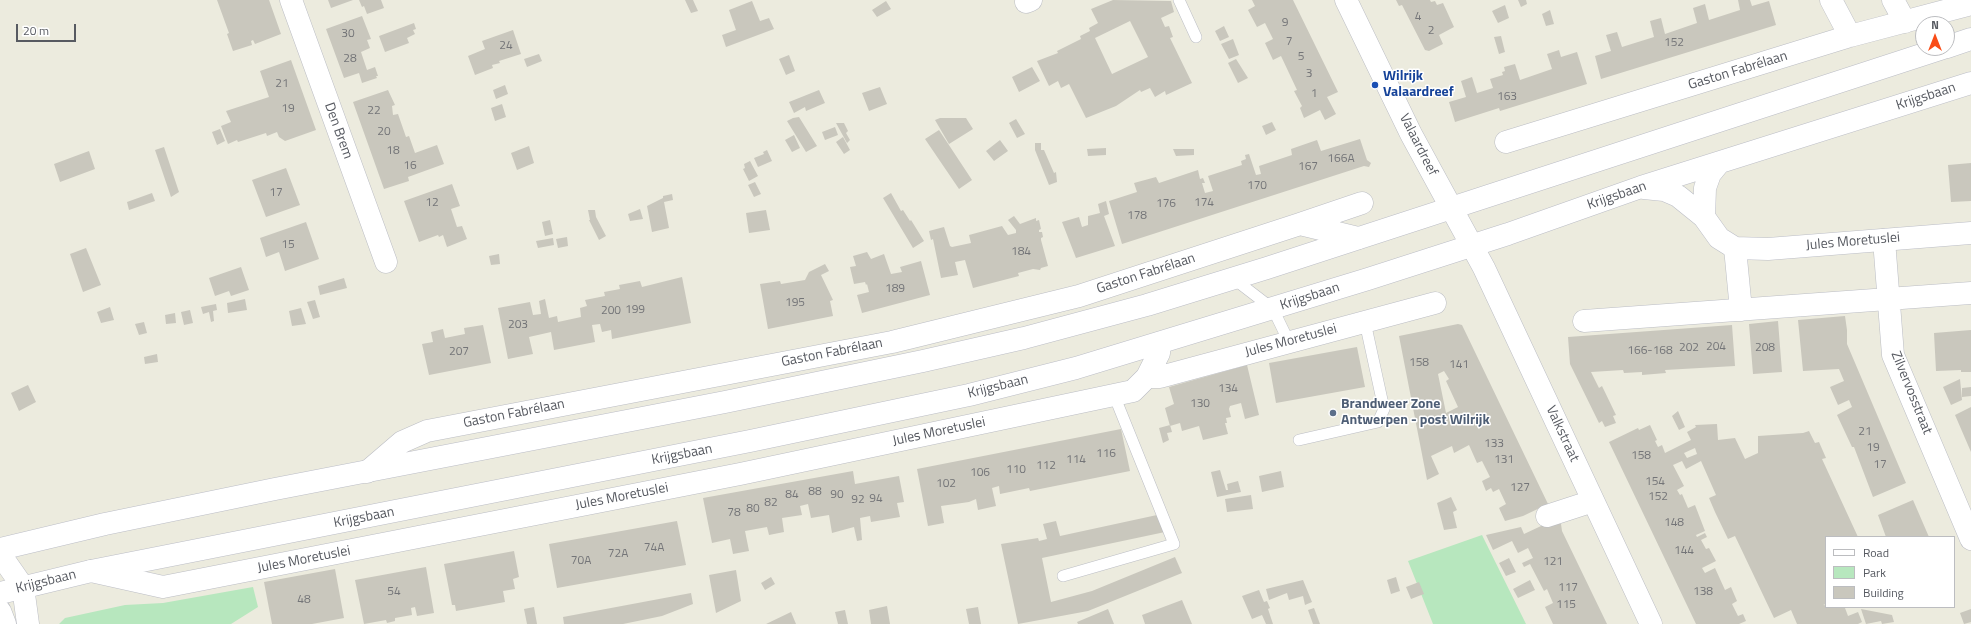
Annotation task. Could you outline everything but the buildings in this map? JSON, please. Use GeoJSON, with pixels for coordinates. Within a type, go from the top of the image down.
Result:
{"type":"FeatureCollection","features":[{"type":"Feature","properties":{"kind":"street","name":"Den Brem"},"geometry":{"type":"LineString","coordinates":[[291,0],[386,262]]}},
{"type":"Feature","properties":{"kind":"street","name":"Valaardreef"},"geometry":{"type":"LineString","coordinates":[[1346,0],[1411,134],[1472,246]]}},
{"type":"Feature","properties":{"kind":"street"},"geometry":{"type":"LineString","coordinates":[[1831,0],[1850,36]]}},
{"type":"Feature","properties":{"kind":"street"},"geometry":{"type":"LineString","coordinates":[[1893,0],[1904,22]]}},
{"type":"Feature","properties":{"kind":"street","name":"Gaston Fabrélaan"},"geometry":{"type":"LineString","coordinates":[[1506,142],[1850,36],[1971,4]]}},
{"type":"Feature","properties":{"kind":"street"},"geometry":{"type":"LineString","coordinates":[[1955,44],[1971,39]]}},
{"type":"Feature","properties":{"kind":"street"},"geometry":{"type":"LineString","coordinates":[[0,549],[105,524],[924,362],[1024,338],[1147,305],[1234,279],[1917,56]]}},
{"type":"Feature","properties":{"kind":"street","name":"Krijgsbaan"},"geometry":{"type":"LineString","coordinates":[[0,593],[91,571],[727,446],[969,395],[1076,368],[1273,309],[1472,246],[1641,188],[1971,82]]}},
{"type":"Feature","properties":{"kind":"street"},"geometry":{"type":"LineString","coordinates":[[1704,217],[1705,188],[1710,174],[1719,163]]}},
{"type":"Feature","properties":{"kind":"street","name":"Jules Moretuslei"},"geometry":{"type":"LineString","coordinates":[[1641,188],[1664,190],[1678,196],[1704,217],[1719,238],[1736,248],[1768,249],[1971,233]]}},
{"type":"Feature","properties":{"kind":"street","name":"Gaston Fabrélaan"},"geometry":{"type":"LineString","coordinates":[[367,472],[402,442],[427,431],[892,342],[1079,296],[1362,203]]}},
{"type":"Feature","properties":{"kind":"street"},"geometry":{"type":"LineString","coordinates":[[1300,224],[1358,238]]}},
{"type":"Feature","properties":{"kind":"street","name":"Zilvervosstraat"},"geometry":{"type":"LineString","coordinates":[[1884,240],[1893,355],[1971,539]]}},
{"type":"Feature","properties":{"kind":"street","name":"Valkstraat"},"geometry":{"type":"LineString","coordinates":[[1472,246],[1651,624]]}},
{"type":"Feature","properties":{"kind":"street"},"geometry":{"type":"LineString","coordinates":[[1736,248],[1741,310]]}},
{"type":"Feature","properties":{"kind":"street"},"geometry":{"type":"LineString","coordinates":[[1584,321],[1971,293]]}},
{"type":"Feature","properties":{"kind":"street","name":"Jules Moretuslei"},"geometry":{"type":"LineString","coordinates":[[1147,377],[1160,377],[1435,303]]}},
{"type":"Feature","properties":{"kind":"street","name":"Jules Moretuslei"},"geometry":{"type":"LineString","coordinates":[[91,571],[163,587],[740,474],[1133,391],[1147,377],[1158,353],[1160,343]]}},
{"type":"Feature","properties":{"kind":"street"},"geometry":{"type":"LineString","coordinates":[[1547,516],[1593,501]]}},
{"type":"Feature","properties":{"kind":"street"},"geometry":{"type":"LineString","coordinates":[[0,554],[23,587],[28,624]]}},
{"type":"Feature","properties":{"kind":"street"},"geometry":{"type":"LineString","coordinates":[[0,611],[5,624]]}},
{"type":"Feature","properties":{"kind":"lane"},"geometry":{"type":"LineString","coordinates":[[1179,0],[1196,37]]}},
{"type":"Feature","properties":{"kind":"lane"},"geometry":{"type":"LineString","coordinates":[[1234,279],[1273,309],[1289,342]]}},
{"type":"Feature","properties":{"kind":"lane"},"geometry":{"type":"LineString","coordinates":[[1299,440],[1378,422],[1384,409],[1365,322]]}},
{"type":"Feature","properties":{"kind":"lane"},"geometry":{"type":"LineString","coordinates":[[1063,576],[1174,544],[1114,395]]}},
{"type":"Feature","properties":{"kind":"green space"},"geometry":{"type":"Polygon","coordinates":[[[1482,535],[1526,624],[1433,624],[1408,561],[1482,535]]]}},
{"type":"Feature","properties":{"kind":"green space"},"geometry":{"type":"Polygon","coordinates":[[[253,587],[258,607],[231,624],[59,624],[65,618],[125,605],[163,603],[253,587]]]}},
{"type":"Feature","properties":{"kind":"place","name":"Wilrijk Valaardreef"},"geometry":{"type":"Point","coordinates":[1375,85]}},
{"type":"Feature","properties":{"kind":"place","name":"Brandweer Zone Antwerpen - post Wilrijk"},"geometry":{"type":"Point","coordinates":[1333,413]}}]}
